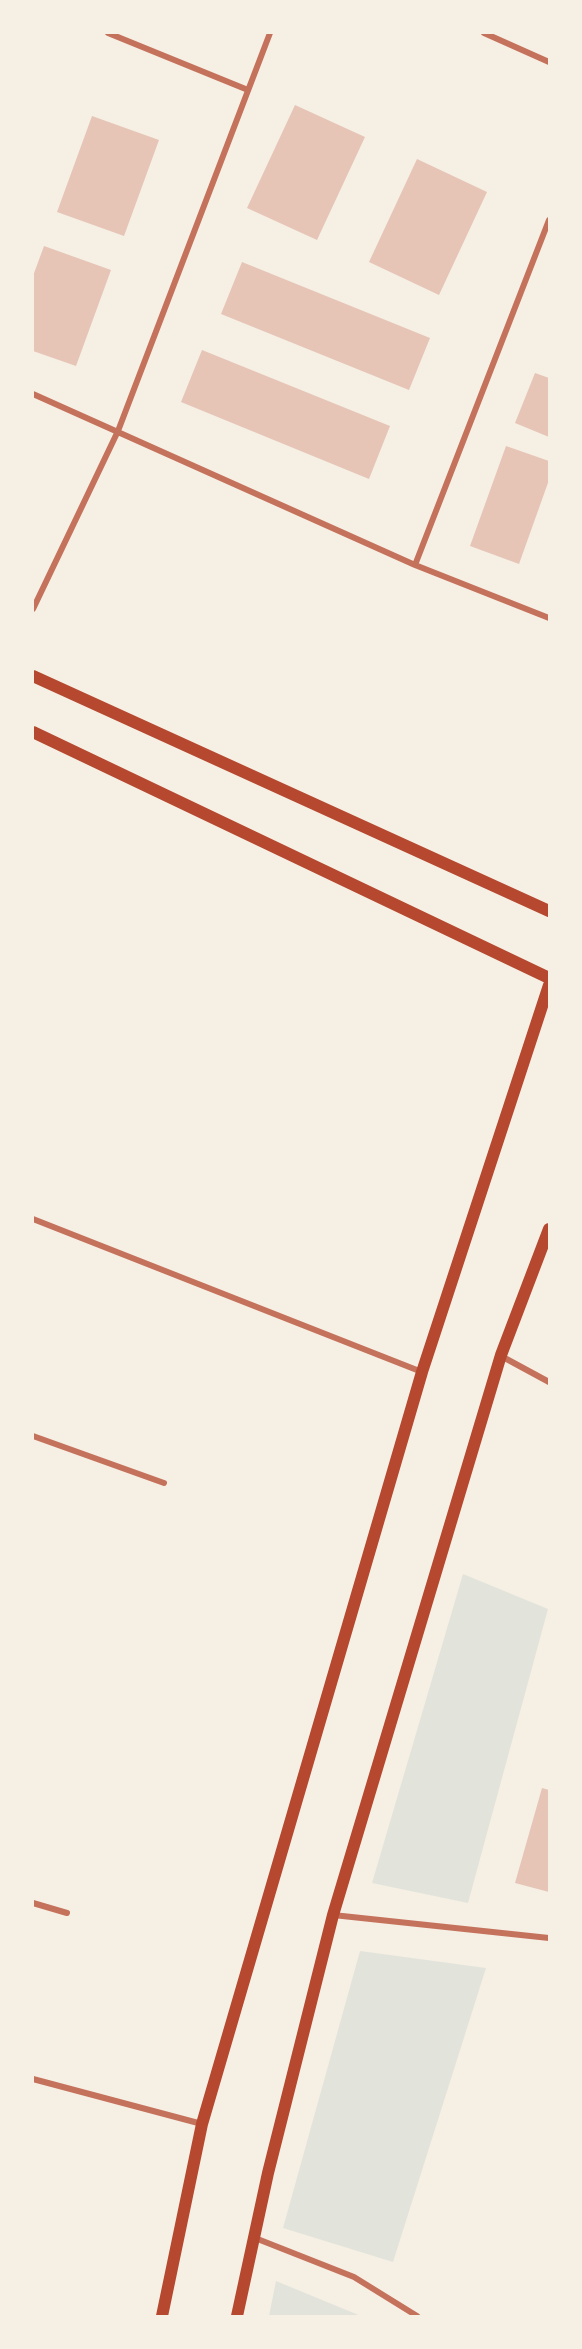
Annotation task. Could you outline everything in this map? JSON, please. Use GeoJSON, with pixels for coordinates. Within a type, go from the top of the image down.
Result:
{"type":"FeatureCollection","features":[{"type":"Feature","properties":{"kind":"main road"},"geometry":{"type":"LineString","coordinates":[[33,676],[549,911]]}},
{"type":"Feature","properties":{"kind":"main road"},"geometry":{"type":"LineString","coordinates":[[33,732],[549,978]]}},
{"type":"Feature","properties":{"kind":"main road"},"geometry":{"type":"LineString","coordinates":[[162,2316],[202,2124],[422,1372],[549,985]]}},
{"type":"Feature","properties":{"kind":"main road"},"geometry":{"type":"LineString","coordinates":[[237,2316],[333,1915],[501,1355],[549,1229]]}},
{"type":"Feature","properties":{"kind":"street"},"geometry":{"type":"LineString","coordinates":[[108,33],[248,90]]}},
{"type":"Feature","properties":{"kind":"street"},"geometry":{"type":"LineString","coordinates":[[33,609],[118,431],[270,33]]}},
{"type":"Feature","properties":{"kind":"street"},"geometry":{"type":"LineString","coordinates":[[484,33],[549,62]]}},
{"type":"Feature","properties":{"kind":"street"},"geometry":{"type":"LineString","coordinates":[[415,565],[549,220]]}},
{"type":"Feature","properties":{"kind":"street"},"geometry":{"type":"LineString","coordinates":[[33,394],[415,565],[549,618]]}},
{"type":"Feature","properties":{"kind":"street"},"geometry":{"type":"LineString","coordinates":[[33,1219],[422,1372]]}},
{"type":"Feature","properties":{"kind":"street"},"geometry":{"type":"LineString","coordinates":[[501,1355],[549,1382]]}},
{"type":"Feature","properties":{"kind":"street"},"geometry":{"type":"LineString","coordinates":[[33,1436],[164,1483]]}},
{"type":"Feature","properties":{"kind":"street"},"geometry":{"type":"LineString","coordinates":[[33,1903],[67,1913]]}},
{"type":"Feature","properties":{"kind":"street"},"geometry":{"type":"LineString","coordinates":[[333,1915],[549,1938]]}},
{"type":"Feature","properties":{"kind":"street"},"geometry":{"type":"LineString","coordinates":[[33,2079],[202,2124]]}},
{"type":"Feature","properties":{"kind":"street"},"geometry":{"type":"LineString","coordinates":[[255,2238],[354,2277],[417,2316]]}},
{"type":"Feature","properties":{"kind":"shaded area"},"geometry":{"type":"Polygon","coordinates":[[[463,1574],[548,1609],[468,1903],[372,1883],[463,1574]]]}},
{"type":"Feature","properties":{"kind":"shaded area"},"geometry":{"type":"Polygon","coordinates":[[[360,1951],[486,1968],[393,2262],[283,2228],[360,1951]]]}},
{"type":"Feature","properties":{"kind":"shaded area"},"geometry":{"type":"Polygon","coordinates":[[[276,2281],[361,2316],[269,2316],[276,2281]]]}},
{"type":"Feature","properties":{"kind":"building"},"geometry":{"type":"Polygon","coordinates":[[[295,105],[365,137],[317,240],[247,208],[295,105]]]}},
{"type":"Feature","properties":{"kind":"building"},"geometry":{"type":"Polygon","coordinates":[[[92,116],[159,140],[124,236],[57,212],[92,116]]]}},
{"type":"Feature","properties":{"kind":"building"},"geometry":{"type":"Polygon","coordinates":[[[417,159],[487,192],[439,295],[369,262],[417,159]]]}},
{"type":"Feature","properties":{"kind":"building"},"geometry":{"type":"Polygon","coordinates":[[[44,246],[111,270],[76,366],[33,351],[33,276],[44,246]]]}},
{"type":"Feature","properties":{"kind":"building"},"geometry":{"type":"Polygon","coordinates":[[[242,262],[430,338],[409,390],[221,314],[242,262]]]}},
{"type":"Feature","properties":{"kind":"building"},"geometry":{"type":"Polygon","coordinates":[[[202,350],[390,426],[369,479],[181,402],[202,350]]]}},
{"type":"Feature","properties":{"kind":"building"},"geometry":{"type":"Polygon","coordinates":[[[535,373],[549,378],[549,437],[515,423],[535,373]]]}},
{"type":"Feature","properties":{"kind":"building"},"geometry":{"type":"Polygon","coordinates":[[[506,446],[549,461],[549,480],[519,564],[470,546],[506,446]]]}},
{"type":"Feature","properties":{"kind":"building"},"geometry":{"type":"Polygon","coordinates":[[[542,1788],[549,1790],[549,1892],[515,1883],[542,1788]]]}}]}
